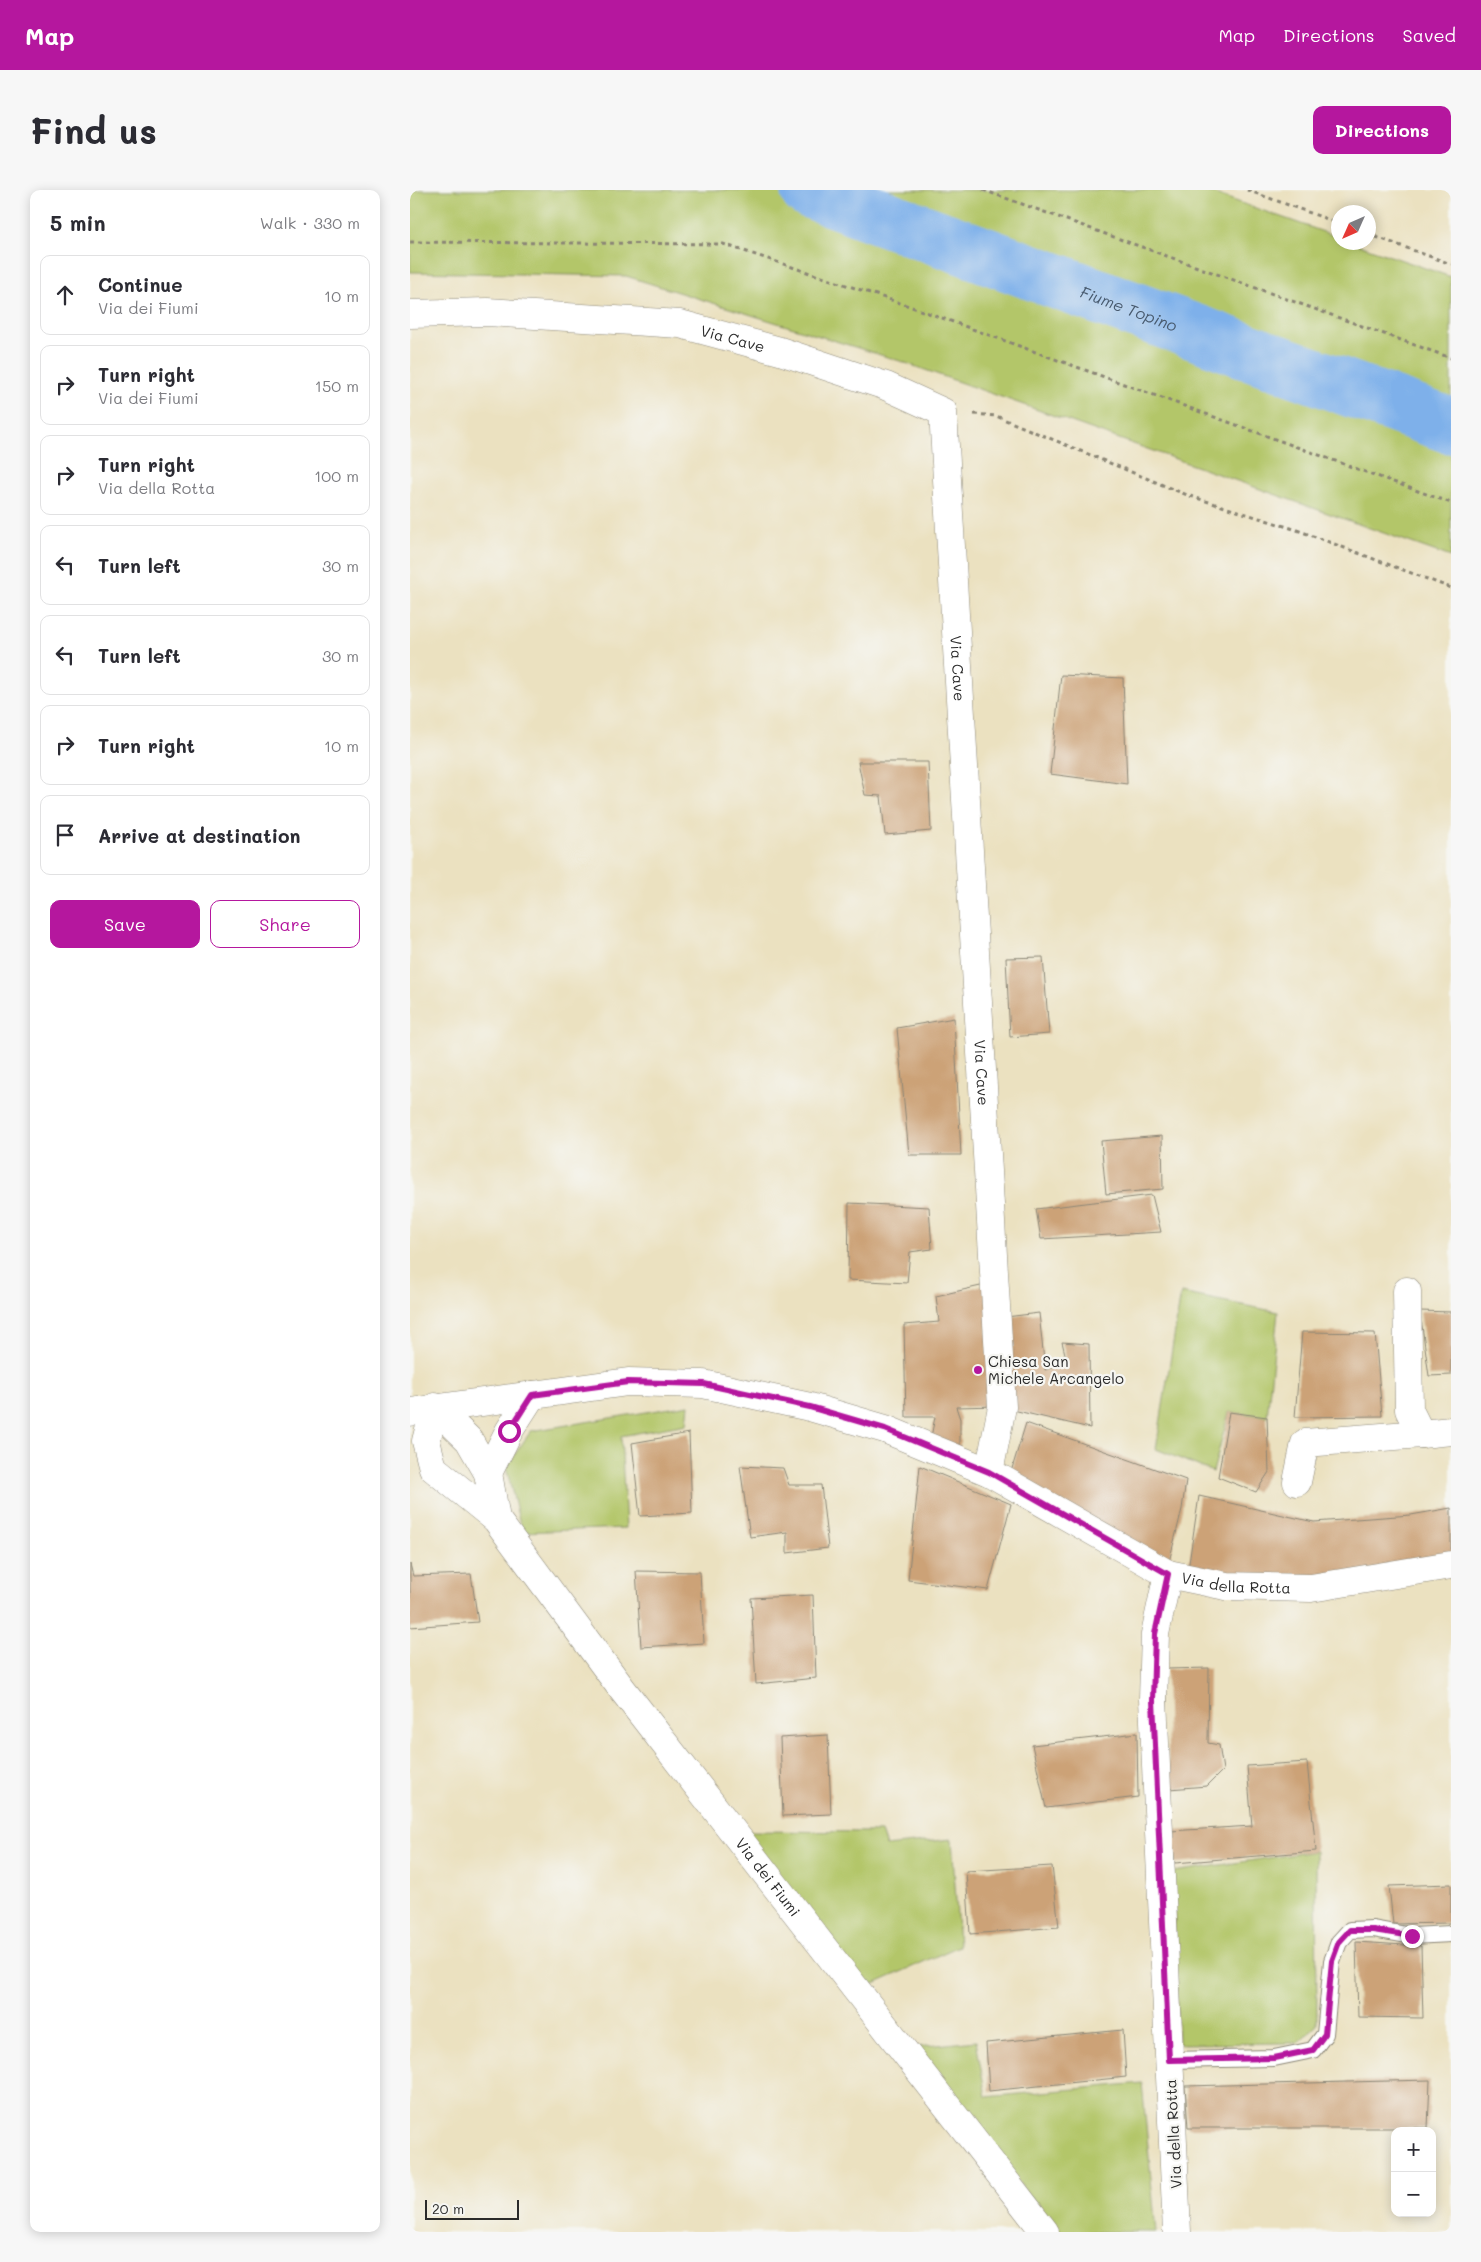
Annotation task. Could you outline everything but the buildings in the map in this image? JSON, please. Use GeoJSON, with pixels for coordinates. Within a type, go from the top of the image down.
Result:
{"type":"FeatureCollection","features":[{"type":"Feature","properties":{"kind":"street","name":"Via Cave"},"geometry":{"type":"LineString","coordinates":[[410,314],[487,312],[680,324],[789,354],[886,386],[943,412],[1002,1407],[989,1472]]}},
{"type":"Feature","properties":{"kind":"street"},"geometry":{"type":"LineString","coordinates":[[1407,1291],[1409,1410],[1421,1434]]}},
{"type":"Feature","properties":{"kind":"street"},"geometry":{"type":"LineString","coordinates":[[422,1410],[628,1382],[704,1384],[810,1407],[885,1429],[989,1472],[1168,1574]]}},
{"type":"Feature","properties":{"kind":"street"},"geometry":{"type":"LineString","coordinates":[[488,1473],[509,1431],[532,1395]]}},
{"type":"Feature","properties":{"kind":"street","name":"Via dei Fiumi"},"geometry":{"type":"LineString","coordinates":[[422,1410],[426,1441],[421,1462],[496,1519],[622,1689],[1045,2232]]}},
{"type":"Feature","properties":{"kind":"street","name":"Via dei Fiumi"},"geometry":{"type":"LineString","coordinates":[[422,1410],[469,1440],[488,1473],[496,1519]]}},
{"type":"Feature","properties":{"kind":"street"},"geometry":{"type":"LineString","coordinates":[[1298,1482],[1306,1443],[1451,1431]]}},
{"type":"Feature","properties":{"kind":"street","name":"Via della Rotta"},"geometry":{"type":"LineString","coordinates":[[1177,2232],[1153,1700],[1155,1634],[1168,1574],[1226,1586],[1311,1588],[1451,1565]]}},
{"type":"Feature","properties":{"kind":"lane"},"geometry":{"type":"LineString","coordinates":[[1169,2060],[1274,2058],[1313,2050],[1325,2034],[1332,1961],[1339,1942],[1350,1930],[1373,1930],[1412,1936],[1451,1934]]}},
{"type":"Feature","properties":{"kind":"path"},"geometry":{"type":"LineString","coordinates":[[983,190],[1451,358]]}},
{"type":"Feature","properties":{"kind":"path"},"geometry":{"type":"LineString","coordinates":[[1247,190],[1331,220]]}},
{"type":"Feature","properties":{"kind":"path"},"geometry":{"type":"LineString","coordinates":[[1376,237],[1451,264]]}},
{"type":"Feature","properties":{"kind":"path"},"geometry":{"type":"LineString","coordinates":[[410,242],[723,244],[908,306],[1451,503]]}},
{"type":"Feature","properties":{"kind":"path"},"geometry":{"type":"LineString","coordinates":[[943,412],[996,416],[1187,495],[1297,530],[1451,588]]}},
{"type":"Feature","properties":{"kind":"green space"},"geometry":{"type":"Polygon","coordinates":[[[410,190],[1204,190],[1331,235],[1331,250],[1373,250],[1451,277],[1451,557],[900,361],[626,276],[410,272],[410,190]]]}},
{"type":"Feature","properties":{"kind":"green space"},"geometry":{"type":"Polygon","coordinates":[[[1181,1293],[1278,1312],[1267,1417],[1229,1412],[1213,1472],[1156,1449],[1181,1293]]]}},
{"type":"Feature","properties":{"kind":"green space"},"geometry":{"type":"Polygon","coordinates":[[[689,1405],[687,1424],[621,1436],[626,1528],[522,1532],[506,1467],[531,1431],[689,1405]]]}},
{"type":"Feature","properties":{"kind":"green space"},"geometry":{"type":"Polygon","coordinates":[[[746,1831],[881,1832],[886,1846],[952,1839],[959,1946],[858,1991],[746,1831]]]}},
{"type":"Feature","properties":{"kind":"green space"},"geometry":{"type":"Polygon","coordinates":[[[1316,1851],[1317,2025],[1297,2043],[1178,2044],[1173,1872],[1316,1851]]]}},
{"type":"Feature","properties":{"kind":"green space"},"geometry":{"type":"Polygon","coordinates":[[[976,2041],[986,2097],[1142,2083],[1156,2232],[1056,2232],[917,2047],[976,2041]]]}},
{"type":"Feature","properties":{"kind":"waterway","name":"Fiume Topino"},"geometry":{"type":"LineString","coordinates":[[808,190],[1451,426]]}},
{"type":"Feature","properties":{"kind":"place","name":"Chiesa San Michele Arcangelo"},"geometry":{"type":"Point","coordinates":[978,1370]}},
{"type":"Feature","properties":{"kind":"route"},"geometry":{"type":"LineString","coordinates":[[509,1431],[532,1395],[628,1382],[704,1384],[810,1407],[885,1429],[989,1472],[1168,1574],[1155,1634],[1153,1700],[1169,2060],[1274,2058],[1313,2050],[1325,2034],[1330,1999],[1332,1961],[1339,1942],[1350,1930],[1373,1930],[1412,1936]]}}]}
